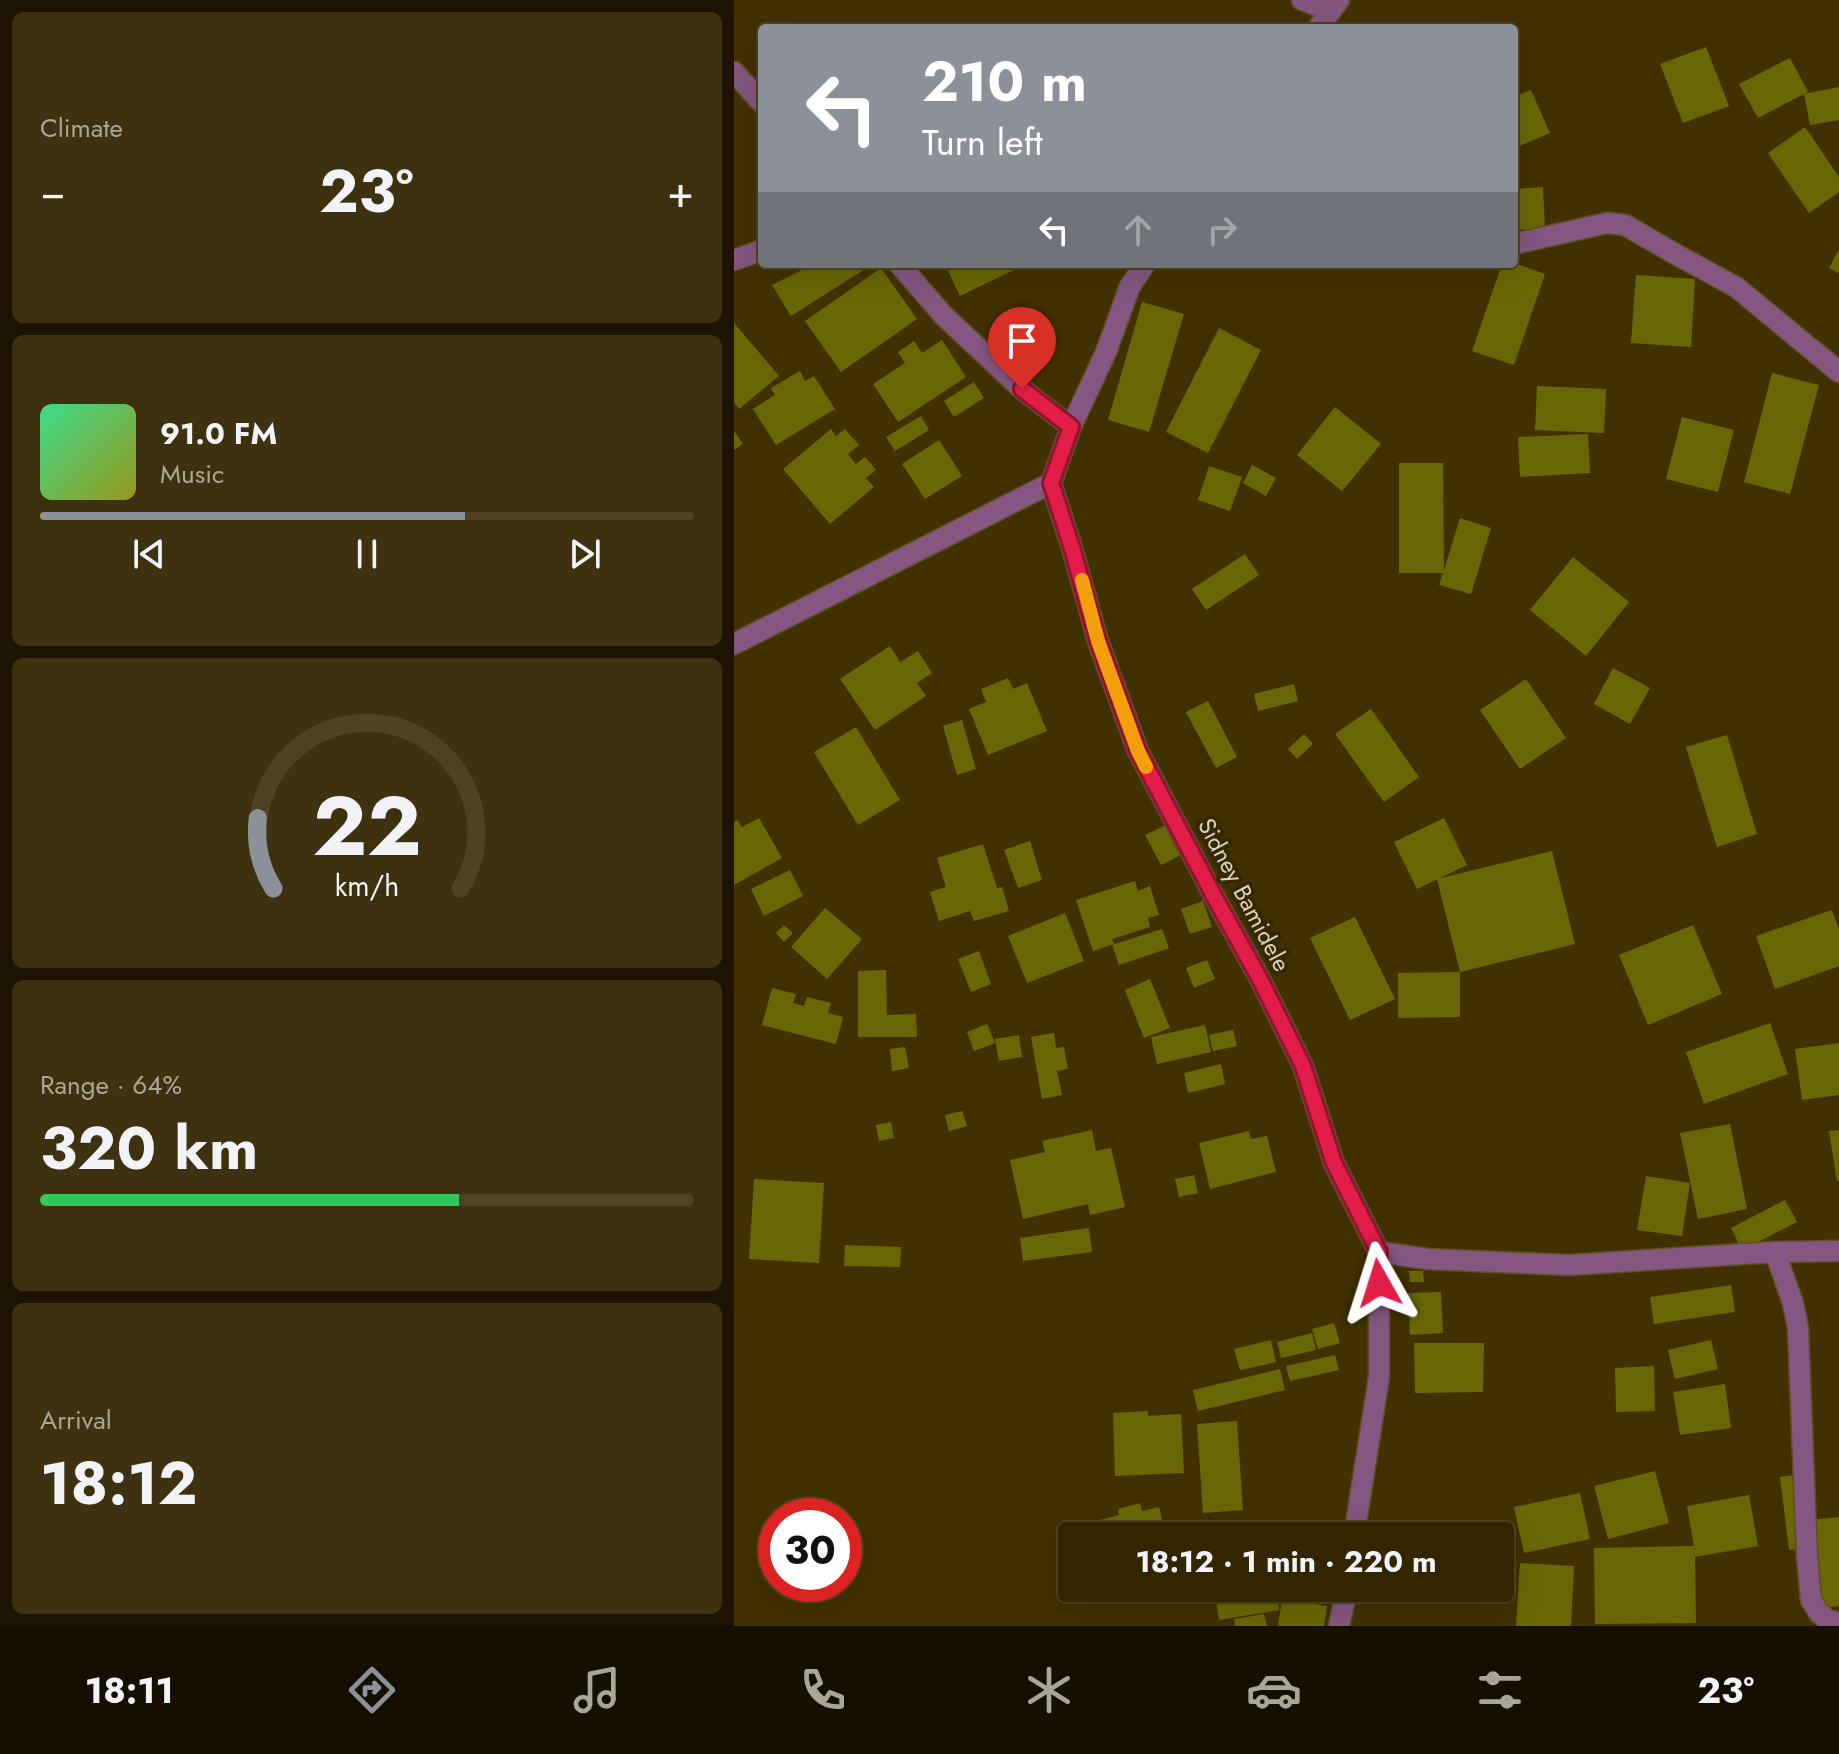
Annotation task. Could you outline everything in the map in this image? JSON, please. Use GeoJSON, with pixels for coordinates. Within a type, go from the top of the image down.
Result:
{"type":"FeatureCollection","features":[{"type":"Feature","properties":{"kind":"street"},"geometry":{"type":"LineString","coordinates":[[1302,0],[1335,5],[1321,24]]}},
{"type":"Feature","properties":{"kind":"street"},"geometry":{"type":"LineString","coordinates":[[734,72],[758,99]]}},
{"type":"Feature","properties":{"kind":"street"},"geometry":{"type":"LineString","coordinates":[[1518,243],[1607,223],[1625,225],[1736,287],[1839,372]]}},
{"type":"Feature","properties":{"kind":"street"},"geometry":{"type":"LineString","coordinates":[[734,260],[758,251]]}},
{"type":"Feature","properties":{"kind":"street"},"geometry":{"type":"LineString","coordinates":[[902,268],[944,316],[1022,389],[1071,427]]}},
{"type":"Feature","properties":{"kind":"street"},"geometry":{"type":"LineString","coordinates":[[734,644],[1051,483],[1130,286],[1142,268]]}},
{"type":"Feature","properties":{"kind":"street","name":"Sidney Bamidele"},"geometry":{"type":"LineString","coordinates":[[1051,483],[1098,641],[1138,751],[1303,1066],[1334,1163],[1379,1252]]}},
{"type":"Feature","properties":{"kind":"street"},"geometry":{"type":"LineString","coordinates":[[1356,1522],[1379,1377],[1379,1252],[1427,1259],[1569,1265],[1839,1251]]}},
{"type":"Feature","properties":{"kind":"street"},"geometry":{"type":"LineString","coordinates":[[1775,1252],[1793,1303],[1798,1328],[1811,1600],[1819,1613],[1839,1623]]}},
{"type":"Feature","properties":{"kind":"street"},"geometry":{"type":"LineString","coordinates":[[1339,1626],[1344,1602]]}},
{"type":"Feature","properties":{"kind":"building"},"geometry":{"type":"Polygon","coordinates":[[[1706,47],[1729,106],[1683,123],[1660,64],[1706,47]]]}},
{"type":"Feature","properties":{"kind":"building"},"geometry":{"type":"Polygon","coordinates":[[[1790,58],[1808,92],[1758,118],[1739,84],[1790,58]]]}},
{"type":"Feature","properties":{"kind":"building"},"geometry":{"type":"Polygon","coordinates":[[[1839,87],[1839,120],[1810,125],[1804,94],[1839,87]]]}},
{"type":"Feature","properties":{"kind":"building"},"geometry":{"type":"Polygon","coordinates":[[[1531,90],[1550,133],[1518,147],[1518,95],[1531,90]]]}},
{"type":"Feature","properties":{"kind":"building"},"geometry":{"type":"Polygon","coordinates":[[[1805,127],[1839,177],[1839,192],[1809,213],[1768,153],[1805,127]]]}},
{"type":"Feature","properties":{"kind":"building"},"geometry":{"type":"Polygon","coordinates":[[[1543,187],[1545,229],[1518,230],[1518,189],[1543,187]]]}},
{"type":"Feature","properties":{"kind":"building"},"geometry":{"type":"Polygon","coordinates":[[[1839,249],[1839,273],[1829,268],[1839,249]]]}},
{"type":"Feature","properties":{"kind":"building"},"geometry":{"type":"Polygon","coordinates":[[[1518,264],[1545,274],[1514,365],[1472,351],[1501,268],[1518,268],[1518,264]]]}},
{"type":"Feature","properties":{"kind":"building"},"geometry":{"type":"Polygon","coordinates":[[[806,268],[867,268],[791,316],[772,285],[806,268]]]}},
{"type":"Feature","properties":{"kind":"building"},"geometry":{"type":"Polygon","coordinates":[[[881,268],[917,319],[841,372],[805,321],[881,268]]]}},
{"type":"Feature","properties":{"kind":"building"},"geometry":{"type":"Polygon","coordinates":[[[954,268],[1018,268],[960,296],[948,271],[954,268]]]}},
{"type":"Feature","properties":{"kind":"building"},"geometry":{"type":"Polygon","coordinates":[[[1636,275],[1695,279],[1691,347],[1631,343],[1636,275]]]}},
{"type":"Feature","properties":{"kind":"building"},"geometry":{"type":"Polygon","coordinates":[[[1142,302],[1184,314],[1149,432],[1108,420],[1142,302]]]}},
{"type":"Feature","properties":{"kind":"building"},"geometry":{"type":"Polygon","coordinates":[[[734,323],[779,376],[739,409],[734,402],[734,323]]]}},
{"type":"Feature","properties":{"kind":"building"},"geometry":{"type":"Polygon","coordinates":[[[1219,328],[1261,350],[1208,453],[1166,432],[1219,328]]]}},
{"type":"Feature","properties":{"kind":"building"},"geometry":{"type":"Polygon","coordinates":[[[942,340],[966,377],[898,422],[873,384],[905,363],[898,352],[914,341],[922,353],[942,340]]]}},
{"type":"Feature","properties":{"kind":"building"},"geometry":{"type":"Polygon","coordinates":[[[800,371],[805,381],[814,376],[835,409],[776,445],[753,409],[775,395],[771,388],[800,371]]]}},
{"type":"Feature","properties":{"kind":"building"},"geometry":{"type":"Polygon","coordinates":[[[1772,373],[1819,385],[1790,494],[1744,482],[1772,373]]]}},
{"type":"Feature","properties":{"kind":"building"},"geometry":{"type":"Polygon","coordinates":[[[974,382],[984,398],[954,417],[944,401],[974,382]]]}},
{"type":"Feature","properties":{"kind":"building"},"geometry":{"type":"Polygon","coordinates":[[[1537,386],[1606,389],[1604,433],[1535,430],[1537,386]]]}},
{"type":"Feature","properties":{"kind":"building"},"geometry":{"type":"Polygon","coordinates":[[[1335,407],[1381,444],[1342,491],[1297,455],[1335,407]]]}},
{"type":"Feature","properties":{"kind":"building"},"geometry":{"type":"Polygon","coordinates":[[[921,416],[929,430],[895,451],[886,437],[921,416]]]}},
{"type":"Feature","properties":{"kind":"building"},"geometry":{"type":"Polygon","coordinates":[[[1682,417],[1734,430],[1718,492],[1666,479],[1682,417]]]}},
{"type":"Feature","properties":{"kind":"building"},"geometry":{"type":"Polygon","coordinates":[[[831,429],[836,436],[845,429],[859,445],[848,454],[856,464],[865,457],[876,470],[866,478],[874,487],[830,524],[783,469],[831,429]]]}},
{"type":"Feature","properties":{"kind":"building"},"geometry":{"type":"Polygon","coordinates":[[[734,431],[743,444],[734,450],[734,431]]]}},
{"type":"Feature","properties":{"kind":"building"},"geometry":{"type":"Polygon","coordinates":[[[1588,434],[1590,473],[1520,477],[1518,437],[1588,434]]]}},
{"type":"Feature","properties":{"kind":"building"},"geometry":{"type":"Polygon","coordinates":[[[939,440],[962,476],[925,499],[902,464],[939,440]]]}},
{"type":"Feature","properties":{"kind":"building"},"geometry":{"type":"Polygon","coordinates":[[[1399,463],[1443,463],[1444,570],[1460,518],[1491,528],[1471,594],[1439,585],[1443,573],[1399,573],[1399,463]]]}},
{"type":"Feature","properties":{"kind":"building"},"geometry":{"type":"Polygon","coordinates":[[[1252,465],[1276,478],[1266,496],[1243,483],[1252,465]]]}},
{"type":"Feature","properties":{"kind":"building"},"geometry":{"type":"Polygon","coordinates":[[[1209,466],[1242,477],[1230,511],[1198,500],[1209,466]]]}},
{"type":"Feature","properties":{"kind":"building"},"geometry":{"type":"Polygon","coordinates":[[[1245,554],[1259,575],[1206,610],[1192,589],[1245,554]]]}},
{"type":"Feature","properties":{"kind":"building"},"geometry":{"type":"Polygon","coordinates":[[[1573,557],[1629,602],[1586,656],[1530,610],[1573,557]]]}},
{"type":"Feature","properties":{"kind":"building"},"geometry":{"type":"Polygon","coordinates":[[[890,646],[900,662],[918,651],[932,673],[917,683],[926,696],[875,730],[840,679],[890,646]]]}},
{"type":"Feature","properties":{"kind":"building"},"geometry":{"type":"Polygon","coordinates":[[[1613,668],[1650,688],[1630,724],[1594,704],[1613,668]]]}},
{"type":"Feature","properties":{"kind":"building"},"geometry":{"type":"Polygon","coordinates":[[[1008,678],[1013,689],[1027,683],[1047,731],[988,755],[969,709],[986,702],[981,689],[1008,678]]]}},
{"type":"Feature","properties":{"kind":"building"},"geometry":{"type":"Polygon","coordinates":[[[1526,679],[1566,738],[1520,769],[1480,710],[1526,679]]]}},
{"type":"Feature","properties":{"kind":"building"},"geometry":{"type":"Polygon","coordinates":[[[1294,684],[1298,701],[1258,711],[1254,694],[1294,684]]]}},
{"type":"Feature","properties":{"kind":"building"},"geometry":{"type":"Polygon","coordinates":[[[1208,701],[1237,757],[1216,768],[1186,712],[1208,701]]]}},
{"type":"Feature","properties":{"kind":"building"},"geometry":{"type":"Polygon","coordinates":[[[1371,709],[1419,777],[1384,802],[1335,734],[1371,709]]]}},
{"type":"Feature","properties":{"kind":"building"},"geometry":{"type":"Polygon","coordinates":[[[962,720],[976,769],[957,775],[943,726],[962,720]]]}},
{"type":"Feature","properties":{"kind":"building"},"geometry":{"type":"Polygon","coordinates":[[[856,727],[900,800],[858,825],[814,752],[856,727]]]}},
{"type":"Feature","properties":{"kind":"building"},"geometry":{"type":"Polygon","coordinates":[[[1304,734],[1313,744],[1297,759],[1288,749],[1304,734]]]}},
{"type":"Feature","properties":{"kind":"building"},"geometry":{"type":"Polygon","coordinates":[[[1727,735],[1757,834],[1717,847],[1686,747],[1727,735]]]}},
{"type":"Feature","properties":{"kind":"building"},"geometry":{"type":"Polygon","coordinates":[[[759,818],[782,858],[734,885],[734,822],[737,820],[742,827],[759,818]]]}},
{"type":"Feature","properties":{"kind":"building"},"geometry":{"type":"Polygon","coordinates":[[[1444,818],[1467,865],[1417,889],[1394,842],[1444,818]]]}},
{"type":"Feature","properties":{"kind":"building"},"geometry":{"type":"Polygon","coordinates":[[[1168,824],[1183,854],[1161,865],[1145,835],[1168,824]]]}},
{"type":"Feature","properties":{"kind":"building"},"geometry":{"type":"Polygon","coordinates":[[[1030,841],[1042,880],[1018,888],[1004,850],[1030,841]]]}},
{"type":"Feature","properties":{"kind":"building"},"geometry":{"type":"Polygon","coordinates":[[[983,844],[997,888],[1002,887],[1009,911],[974,921],[970,911],[939,921],[930,892],[946,887],[937,858],[983,844]]]}},
{"type":"Feature","properties":{"kind":"building"},"geometry":{"type":"Polygon","coordinates":[[[1552,851],[1575,944],[1460,972],[1437,879],[1552,851]]]}},
{"type":"Feature","properties":{"kind":"building"},"geometry":{"type":"Polygon","coordinates":[[[790,870],[803,896],[764,916],[751,889],[790,870]]]}},
{"type":"Feature","properties":{"kind":"building"},"geometry":{"type":"Polygon","coordinates":[[[1135,881],[1138,891],[1150,886],[1159,915],[1148,918],[1150,927],[1112,939],[1114,944],[1093,951],[1076,900],[1135,881]]]}},
{"type":"Feature","properties":{"kind":"building"},"geometry":{"type":"Polygon","coordinates":[[[1203,901],[1212,927],[1190,934],[1181,909],[1203,901]]]}},
{"type":"Feature","properties":{"kind":"building"},"geometry":{"type":"Polygon","coordinates":[[[825,908],[862,939],[827,979],[791,947],[825,908]]]}},
{"type":"Feature","properties":{"kind":"building"},"geometry":{"type":"Polygon","coordinates":[[[1832,910],[1839,929],[1839,966],[1775,989],[1756,936],[1832,910]]]}},
{"type":"Feature","properties":{"kind":"building"},"geometry":{"type":"Polygon","coordinates":[[[1065,913],[1084,961],[1027,983],[1008,936],[1065,913]]]}},
{"type":"Feature","properties":{"kind":"building"},"geometry":{"type":"Polygon","coordinates":[[[1355,917],[1395,999],[1350,1020],[1310,938],[1355,917]]]}},
{"type":"Feature","properties":{"kind":"building"},"geometry":{"type":"Polygon","coordinates":[[[784,925],[793,933],[784,942],[776,933],[784,925]]]}},
{"type":"Feature","properties":{"kind":"building"},"geometry":{"type":"Polygon","coordinates":[[[1693,925],[1722,994],[1648,1025],[1619,955],[1693,925]]]}},
{"type":"Feature","properties":{"kind":"building"},"geometry":{"type":"Polygon","coordinates":[[[1162,929],[1169,948],[1119,965],[1112,945],[1162,929]]]}},
{"type":"Feature","properties":{"kind":"building"},"geometry":{"type":"Polygon","coordinates":[[[979,951],[991,984],[971,992],[958,959],[979,951]]]}},
{"type":"Feature","properties":{"kind":"building"},"geometry":{"type":"Polygon","coordinates":[[[1207,960],[1215,979],[1194,988],[1186,968],[1207,960]]]}},
{"type":"Feature","properties":{"kind":"building"},"geometry":{"type":"Polygon","coordinates":[[[886,970],[887,1015],[916,1014],[917,1037],[858,1037],[858,971],[886,970]]]}},
{"type":"Feature","properties":{"kind":"building"},"geometry":{"type":"Polygon","coordinates":[[[1460,972],[1460,1017],[1398,1018],[1398,973],[1460,972]]]}},
{"type":"Feature","properties":{"kind":"building"},"geometry":{"type":"Polygon","coordinates":[[[1150,979],[1170,1028],[1144,1038],[1125,990],[1150,979]]]}},
{"type":"Feature","properties":{"kind":"building"},"geometry":{"type":"Polygon","coordinates":[[[772,988],[796,994],[793,1003],[804,1006],[807,997],[831,1003],[828,1013],[843,1017],[836,1044],[762,1025],[772,988]]]}},
{"type":"Feature","properties":{"kind":"building"},"geometry":{"type":"Polygon","coordinates":[[[1770,1023],[1788,1074],[1704,1104],[1686,1052],[1770,1023]]]}},
{"type":"Feature","properties":{"kind":"building"},"geometry":{"type":"Polygon","coordinates":[[[987,1024],[995,1043],[974,1051],[967,1032],[987,1024]]]}},
{"type":"Feature","properties":{"kind":"building"},"geometry":{"type":"Polygon","coordinates":[[[1205,1025],[1211,1052],[1157,1064],[1151,1037],[1205,1025]]]}},
{"type":"Feature","properties":{"kind":"building"},"geometry":{"type":"Polygon","coordinates":[[[1233,1030],[1237,1046],[1213,1051],[1209,1035],[1233,1030]]]}},
{"type":"Feature","properties":{"kind":"building"},"geometry":{"type":"Polygon","coordinates":[[[1054,1033],[1056,1048],[1064,1047],[1068,1069],[1057,1071],[1062,1095],[1042,1099],[1031,1037],[1054,1033]]]}},
{"type":"Feature","properties":{"kind":"building"},"geometry":{"type":"Polygon","coordinates":[[[1019,1035],[1022,1057],[999,1061],[995,1039],[1019,1035]]]}},
{"type":"Feature","properties":{"kind":"building"},"geometry":{"type":"Polygon","coordinates":[[[1839,1043],[1839,1095],[1802,1100],[1795,1049],[1839,1043]]]}},
{"type":"Feature","properties":{"kind":"building"},"geometry":{"type":"Polygon","coordinates":[[[905,1047],[909,1068],[892,1071],[890,1049],[905,1047]]]}},
{"type":"Feature","properties":{"kind":"building"},"geometry":{"type":"Polygon","coordinates":[[[1221,1064],[1225,1084],[1188,1093],[1184,1073],[1221,1064]]]}},
{"type":"Feature","properties":{"kind":"building"},"geometry":{"type":"Polygon","coordinates":[[[962,1111],[967,1126],[949,1131],[945,1115],[962,1111]]]}},
{"type":"Feature","properties":{"kind":"building"},"geometry":{"type":"Polygon","coordinates":[[[891,1122],[894,1138],[879,1141],[876,1125],[891,1122]]]}},
{"type":"Feature","properties":{"kind":"building"},"geometry":{"type":"Polygon","coordinates":[[[1730,1124],[1747,1209],[1698,1219],[1680,1133],[1730,1124]]]}},
{"type":"Feature","properties":{"kind":"building"},"geometry":{"type":"Polygon","coordinates":[[[1092,1130],[1096,1151],[1111,1148],[1125,1207],[1090,1215],[1088,1204],[1023,1219],[1010,1160],[1045,1152],[1042,1141],[1092,1130]]]}},
{"type":"Feature","properties":{"kind":"building"},"geometry":{"type":"Polygon","coordinates":[[[1839,1130],[1839,1181],[1837,1181],[1829,1131],[1839,1130]]]}},
{"type":"Feature","properties":{"kind":"building"},"geometry":{"type":"Polygon","coordinates":[[[1249,1131],[1251,1139],[1267,1136],[1276,1172],[1210,1189],[1199,1143],[1249,1131]]]}},
{"type":"Feature","properties":{"kind":"building"},"geometry":{"type":"Polygon","coordinates":[[[1194,1175],[1198,1193],[1179,1197],[1175,1179],[1194,1175]]]}},
{"type":"Feature","properties":{"kind":"building"},"geometry":{"type":"Polygon","coordinates":[[[1646,1176],[1690,1183],[1682,1236],[1637,1230],[1646,1176]]]}},
{"type":"Feature","properties":{"kind":"building"},"geometry":{"type":"Polygon","coordinates":[[[754,1179],[824,1183],[819,1263],[749,1259],[754,1179]]]}},
{"type":"Feature","properties":{"kind":"building"},"geometry":{"type":"Polygon","coordinates":[[[1785,1200],[1797,1222],[1742,1250],[1731,1228],[1785,1200]]]}},
{"type":"Feature","properties":{"kind":"building"},"geometry":{"type":"Polygon","coordinates":[[[1089,1228],[1092,1252],[1023,1261],[1020,1238],[1089,1228]]]}},
{"type":"Feature","properties":{"kind":"building"},"geometry":{"type":"Polygon","coordinates":[[[845,1245],[901,1247],[900,1267],[844,1266],[845,1245]]]}},
{"type":"Feature","properties":{"kind":"building"},"geometry":{"type":"Polygon","coordinates":[[[1409,1271],[1423,1271],[1424,1282],[1410,1282],[1409,1271]]]}},
{"type":"Feature","properties":{"kind":"building"},"geometry":{"type":"Polygon","coordinates":[[[1731,1285],[1735,1312],[1654,1324],[1650,1297],[1731,1285]]]}},
{"type":"Feature","properties":{"kind":"building"},"geometry":{"type":"Polygon","coordinates":[[[1441,1292],[1443,1333],[1410,1335],[1408,1293],[1441,1292]]]}},
{"type":"Feature","properties":{"kind":"building"},"geometry":{"type":"Polygon","coordinates":[[[1334,1323],[1340,1343],[1318,1349],[1312,1329],[1334,1323]]]}},
{"type":"Feature","properties":{"kind":"building"},"geometry":{"type":"Polygon","coordinates":[[[1312,1333],[1316,1350],[1281,1358],[1277,1342],[1312,1333]]]}},
{"type":"Feature","properties":{"kind":"building"},"geometry":{"type":"Polygon","coordinates":[[[1271,1340],[1276,1362],[1240,1370],[1234,1349],[1271,1340]]]}},
{"type":"Feature","properties":{"kind":"building"},"geometry":{"type":"Polygon","coordinates":[[[1711,1340],[1718,1369],[1675,1379],[1668,1350],[1711,1340]]]}},
{"type":"Feature","properties":{"kind":"building"},"geometry":{"type":"Polygon","coordinates":[[[1414,1343],[1484,1343],[1483,1392],[1415,1393],[1414,1343]]]}},
{"type":"Feature","properties":{"kind":"building"},"geometry":{"type":"Polygon","coordinates":[[[1335,1355],[1339,1370],[1290,1381],[1286,1366],[1335,1355]]]}},
{"type":"Feature","properties":{"kind":"building"},"geometry":{"type":"Polygon","coordinates":[[[1654,1366],[1655,1411],[1616,1412],[1615,1368],[1654,1366]]]}},
{"type":"Feature","properties":{"kind":"building"},"geometry":{"type":"Polygon","coordinates":[[[1280,1369],[1285,1390],[1198,1411],[1193,1390],[1280,1369]]]}},
{"type":"Feature","properties":{"kind":"building"},"geometry":{"type":"Polygon","coordinates":[[[1725,1384],[1731,1428],[1680,1435],[1673,1392],[1725,1384]]]}},
{"type":"Feature","properties":{"kind":"building"},"geometry":{"type":"Polygon","coordinates":[[[1148,1411],[1148,1416],[1181,1414],[1184,1473],[1115,1476],[1113,1413],[1148,1411]]]}},
{"type":"Feature","properties":{"kind":"building"},"geometry":{"type":"Polygon","coordinates":[[[1237,1421],[1243,1510],[1203,1513],[1197,1424],[1237,1421]]]}},
{"type":"Feature","properties":{"kind":"building"},"geometry":{"type":"Polygon","coordinates":[[[1655,1471],[1669,1523],[1608,1539],[1594,1486],[1655,1471]]]}},
{"type":"Feature","properties":{"kind":"building"},"geometry":{"type":"Polygon","coordinates":[[[1806,1473],[1811,1520],[1839,1517],[1839,1606],[1821,1608],[1814,1547],[1789,1550],[1780,1477],[1806,1473]]]}},
{"type":"Feature","properties":{"kind":"building"},"geometry":{"type":"Polygon","coordinates":[[[1580,1493],[1590,1539],[1524,1553],[1514,1507],[1580,1493]]]}},
{"type":"Feature","properties":{"kind":"building"},"geometry":{"type":"Polygon","coordinates":[[[1749,1495],[1758,1546],[1695,1557],[1696,1623],[1595,1624],[1594,1548],[1694,1546],[1687,1506],[1749,1495]]]}},
{"type":"Feature","properties":{"kind":"building"},"geometry":{"type":"Polygon","coordinates":[[[1140,1503],[1142,1511],[1159,1507],[1163,1522],[1092,1522],[1119,1515],[1118,1509],[1140,1503]]]}},
{"type":"Feature","properties":{"kind":"building"},"geometry":{"type":"Polygon","coordinates":[[[1520,1563],[1574,1566],[1571,1626],[1516,1626],[1520,1563]]]}},
{"type":"Feature","properties":{"kind":"building"},"geometry":{"type":"Polygon","coordinates":[[[1216,1602],[1278,1602],[1279,1610],[1219,1620],[1216,1602]]]}},
{"type":"Feature","properties":{"kind":"building"},"geometry":{"type":"Polygon","coordinates":[[[1282,1602],[1327,1606],[1324,1626],[1278,1626],[1282,1602]]]}},
{"type":"Feature","properties":{"kind":"building"},"geometry":{"type":"Polygon","coordinates":[[[1264,1614],[1267,1626],[1235,1626],[1234,1619],[1264,1614]]]}},
{"type":"Feature","properties":{"kind":"slow traffic"},"geometry":{"type":"LineString","coordinates":[[1082,580],[1098,641],[1146,767]]}},
{"type":"Feature","properties":{"kind":"route"},"geometry":{"type":"LineString","coordinates":[[1022,389],[1071,427],[1051,483],[1098,641],[1138,751],[1303,1066],[1334,1163],[1379,1252],[1379,1283]]}}]}
